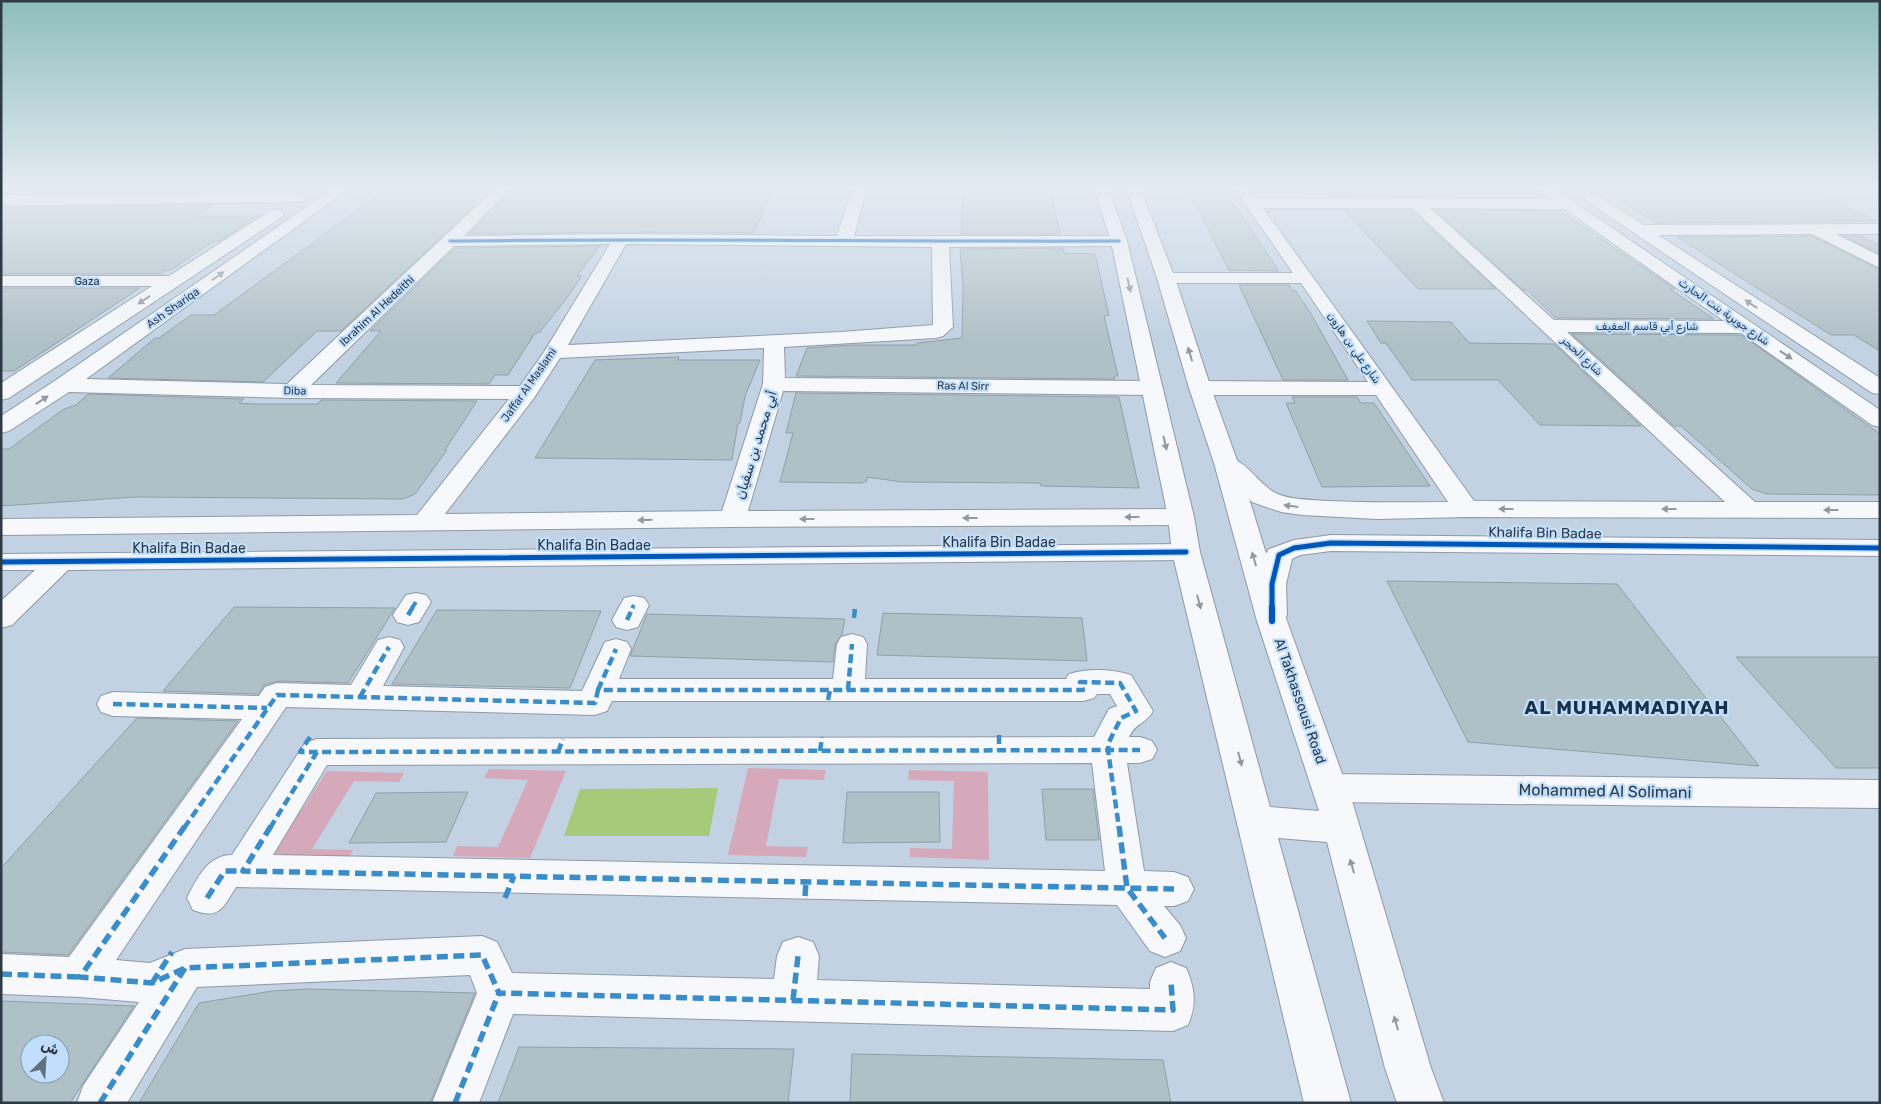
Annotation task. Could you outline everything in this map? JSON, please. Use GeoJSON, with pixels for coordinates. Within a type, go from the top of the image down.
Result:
{"type":"FeatureCollection","features":[{"type":"Feature","properties":{"kind":"street","name":"Ash Shariqa"},"geometry":{"type":"LineString","coordinates":[[7,386],[236,240]]}},
{"type":"Feature","properties":{"kind":"street","name":"Ash Shariqa"},"geometry":{"type":"LineString","coordinates":[[1,426],[64,386],[270,240]]}},
{"type":"Feature","properties":{"kind":"street"},"geometry":{"type":"LineString","coordinates":[[450,241],[577,240]]}},
{"type":"Feature","properties":{"kind":"street","name":"Jaffar Al Maslami"},"geometry":{"type":"LineString","coordinates":[[425,522],[526,393],[554,352],[621,240]]}},
{"type":"Feature","properties":{"kind":"street"},"geometry":{"type":"LineString","coordinates":[[679,240],[1119,242],[1181,517],[1186,552],[1328,1103]]}},
{"type":"Feature","properties":{"kind":"street","name":"Al Takhassousi Road"},"geometry":{"type":"LineString","coordinates":[[1152,240],[1226,463],[1272,621],[1330,788],[1420,1091]]}},
{"type":"Feature","properties":{"kind":"street","name":"شارع علي بن هارون"},"geometry":{"type":"LineString","coordinates":[[1278,240],[1466,509]]}},
{"type":"Feature","properties":{"kind":"street","name":"شارع الحجر"},"geometry":{"type":"LineString","coordinates":[[1455,240],[1748,509]]}},
{"type":"Feature","properties":{"kind":"street","name":"شارع جويرية بنت الحارث"},"geometry":{"type":"LineString","coordinates":[[1629,240],[1745,327],[1880,420]]}},
{"type":"Feature","properties":{"kind":"street","name":"شارع جويرية بنت الحارث"},"geometry":{"type":"LineString","coordinates":[[1654,240],[1880,388]]}},
{"type":"Feature","properties":{"kind":"street"},"geometry":{"type":"LineString","coordinates":[[1835,240],[1880,264]]}},
{"type":"Feature","properties":{"kind":"street","name":"Ibrahim Al Hedeithi"},"geometry":{"type":"LineString","coordinates":[[292,391],[450,241]]}},
{"type":"Feature","properties":{"kind":"street"},"geometry":{"type":"LineString","coordinates":[[554,352],[845,339],[936,332],[943,327],[940,242]]}},
{"type":"Feature","properties":{"kind":"street"},"geometry":{"type":"LineString","coordinates":[[1166,278],[1306,278]]}},
{"type":"Feature","properties":{"kind":"street","name":"Gaza"},"geometry":{"type":"LineString","coordinates":[[1,281],[172,281]]}},
{"type":"Feature","properties":{"kind":"street","name":"شارع أبي قاسم العفيف"},"geometry":{"type":"LineString","coordinates":[[1550,326],[1745,327]]}},
{"type":"Feature","properties":{"kind":"street","name":"أبي محمد بن سفيان"},"geometry":{"type":"LineString","coordinates":[[733,519],[774,384],[774,341]]}},
{"type":"Feature","properties":{"kind":"street"},"geometry":{"type":"LineString","coordinates":[[1812,373],[1850,388],[1861,389],[1868,387],[1858,375]]}},
{"type":"Feature","properties":{"kind":"street","name":"Ras Al Sirr"},"geometry":{"type":"LineString","coordinates":[[774,384],[1152,388]]}},
{"type":"Feature","properties":{"kind":"street","name":"Diba"},"geometry":{"type":"LineString","coordinates":[[64,386],[292,391],[526,393]]}},
{"type":"Feature","properties":{"kind":"street"},"geometry":{"type":"LineString","coordinates":[[1200,388],[1383,389]]}},
{"type":"Feature","properties":{"kind":"street"},"geometry":{"type":"LineString","coordinates":[[1862,407],[1855,394],[1868,392],[1880,394]]}},
{"type":"Feature","properties":{"kind":"street","name":"Khalifa Bin Badae"},"geometry":{"type":"LineString","coordinates":[[1226,463],[1261,497],[1282,504],[1377,511],[1466,509],[1880,510]]}},
{"type":"Feature","properties":{"kind":"street"},"geometry":{"type":"LineString","coordinates":[[1377,511],[1335,513],[1319,519],[1317,526],[1329,536],[1364,542],[1398,543]]}},
{"type":"Feature","properties":{"kind":"street","name":"Khalifa Bin Badae"},"geometry":{"type":"LineString","coordinates":[[1,527],[733,519],[1181,517]]}},
{"type":"Feature","properties":{"kind":"street"},"geometry":{"type":"LineString","coordinates":[[1060,518],[1076,520],[1087,527],[1092,536],[1088,545],[1074,553]]}},
{"type":"Feature","properties":{"kind":"street","name":"Khalifa Bin Badae"},"geometry":{"type":"LineString","coordinates":[[1272,621],[1272,584],[1279,555],[1294,548],[1313,544],[1398,543],[1880,548]]}},
{"type":"Feature","properties":{"kind":"street","name":"Khalifa Bin Badae"},"geometry":{"type":"LineString","coordinates":[[1,562],[1186,552]]}},
{"type":"Feature","properties":{"kind":"street"},"geometry":{"type":"LineString","coordinates":[[1,618],[62,560]]}},
{"type":"Feature","properties":{"kind":"street"},"geometry":{"type":"LineString","coordinates":[[835,693],[854,623]]}},
{"type":"Feature","properties":{"kind":"street"},"geometry":{"type":"LineString","coordinates":[[344,698],[389,647]]}},
{"type":"Feature","properties":{"kind":"street"},"geometry":{"type":"LineString","coordinates":[[80,977],[277,695],[594,703],[616,649]]}},
{"type":"Feature","properties":{"kind":"street"},"geometry":{"type":"LineString","coordinates":[[598,690],[996,694],[1083,690],[1080,682],[1120,684],[1136,711],[1121,718],[1109,742],[1124,750]]}},
{"type":"Feature","properties":{"kind":"street"},"geometry":{"type":"LineString","coordinates":[[113,704],[267,708]]}},
{"type":"Feature","properties":{"kind":"street"},"geometry":{"type":"LineString","coordinates":[[242,871],[313,745],[560,746],[999,743],[1124,750]]}},
{"type":"Feature","properties":{"kind":"street"},"geometry":{"type":"LineString","coordinates":[[1124,750],[1128,888],[1165,938]]}},
{"type":"Feature","properties":{"kind":"street","name":"Mohammed Al Solimani"},"geometry":{"type":"LineString","coordinates":[[1330,788],[1880,794]]}},
{"type":"Feature","properties":{"kind":"street"},"geometry":{"type":"LineString","coordinates":[[1255,821],[1341,828]]}},
{"type":"Feature","properties":{"kind":"street"},"geometry":{"type":"LineString","coordinates":[[207,898],[225,871],[510,887],[1174,889]]}},
{"type":"Feature","properties":{"kind":"street"},"geometry":{"type":"LineString","coordinates":[[1,974],[80,977],[170,968],[482,955],[499,993],[455,1103]]}},
{"type":"Feature","properties":{"kind":"street"},"geometry":{"type":"LineString","coordinates":[[793,1000],[798,956]]}},
{"type":"Feature","properties":{"kind":"street"},"geometry":{"type":"LineString","coordinates":[[100,1103],[170,968]]}},
{"type":"Feature","properties":{"kind":"street"},"geometry":{"type":"LineString","coordinates":[[499,993],[1173,1010],[1171,982]]}},
{"type":"Feature","properties":{"kind":"shaded area"},"geometry":{"type":"Polygon","coordinates":[[[748,768],[826,770],[824,780],[779,779],[766,846],[808,847],[806,857],[728,855],[748,768]]]}},
{"type":"Feature","properties":{"kind":"shaded area"},"geometry":{"type":"Polygon","coordinates":[[[489,769],[566,771],[530,858],[453,856],[457,846],[498,847],[528,780],[484,778],[489,769]]]}},
{"type":"Feature","properties":{"kind":"shaded area"},"geometry":{"type":"Polygon","coordinates":[[[909,770],[988,772],[989,860],[910,857],[910,848],[952,849],[954,781],[908,780],[909,770]]]}},
{"type":"Feature","properties":{"kind":"shaded area"},"geometry":{"type":"Polygon","coordinates":[[[327,771],[404,773],[399,782],[354,781],[312,849],[353,850],[348,860],[270,858],[327,771]]]}},
{"type":"Feature","properties":{"kind":"shaded area"},"geometry":{"type":"Polygon","coordinates":[[[718,788],[709,836],[564,836],[580,789],[718,788]]]}},
{"type":"Feature","properties":{"kind":"building"},"geometry":{"type":"Polygon","coordinates":[[[1,240],[222,240],[214,241],[171,270],[166,270],[160,274],[1,274],[1,240]]]}},
{"type":"Feature","properties":{"kind":"building"},"geometry":{"type":"Polygon","coordinates":[[[317,240],[438,240],[341,331],[317,331],[263,382],[108,378],[155,338],[159,338],[191,315],[214,315],[317,240]]]}},
{"type":"Feature","properties":{"kind":"building"},"geometry":{"type":"Polygon","coordinates":[[[1213,240],[1258,240],[1279,271],[1229,270],[1213,240]]]}},
{"type":"Feature","properties":{"kind":"building"},"geometry":{"type":"Polygon","coordinates":[[[1372,240],[1443,240],[1496,289],[1418,289],[1372,240]]]}},
{"type":"Feature","properties":{"kind":"building"},"geometry":{"type":"Polygon","coordinates":[[[1467,240],[1602,240],[1675,289],[1670,289],[1714,319],[1556,318],[1527,290],[1523,290],[1467,240]]]}},
{"type":"Feature","properties":{"kind":"building"},"geometry":{"type":"Polygon","coordinates":[[[1681,240],[1819,240],[1880,270],[1880,351],[1854,335],[1831,335],[1681,240]]]}},
{"type":"Feature","properties":{"kind":"building"},"geometry":{"type":"Polygon","coordinates":[[[1851,240],[1867,240],[1880,246],[1880,254],[1851,240]]]}},
{"type":"Feature","properties":{"kind":"building"},"geometry":{"type":"Polygon","coordinates":[[[600,246],[577,276],[582,276],[564,302],[539,333],[535,333],[508,375],[495,375],[489,384],[336,383],[381,331],[370,331],[455,248],[600,246]]]}},
{"type":"Feature","properties":{"kind":"building"},"geometry":{"type":"Polygon","coordinates":[[[1063,248],[1064,253],[1095,254],[1109,315],[1104,316],[1118,376],[1114,376],[1115,379],[796,376],[807,348],[852,345],[917,345],[917,343],[962,338],[963,288],[960,249],[1063,248]]]}},
{"type":"Feature","properties":{"kind":"building"},"geometry":{"type":"Polygon","coordinates":[[[1239,285],[1289,285],[1292,290],[1295,290],[1310,312],[1348,380],[1283,380],[1239,285]]]}},
{"type":"Feature","properties":{"kind":"building"},"geometry":{"type":"Polygon","coordinates":[[[1,288],[140,288],[14,371],[1,371],[1,288]]]}},
{"type":"Feature","properties":{"kind":"building"},"geometry":{"type":"Polygon","coordinates":[[[1367,321],[1451,322],[1469,343],[1554,344],[1641,426],[1540,425],[1498,380],[1412,380],[1386,343],[1381,343],[1367,321]]]}},
{"type":"Feature","properties":{"kind":"building"},"geometry":{"type":"Polygon","coordinates":[[[1572,334],[1743,336],[1880,434],[1880,495],[1767,494],[1752,489],[1681,426],[1674,426],[1572,334]]]}},
{"type":"Feature","properties":{"kind":"building"},"geometry":{"type":"Polygon","coordinates":[[[679,357],[678,360],[760,360],[745,396],[732,460],[535,458],[595,360],[679,357]]]}},
{"type":"Feature","properties":{"kind":"building"},"geometry":{"type":"Polygon","coordinates":[[[796,393],[1119,397],[1139,488],[1041,486],[1040,483],[902,482],[867,477],[867,481],[861,483],[780,482],[793,433],[786,433],[796,393]]]}},
{"type":"Feature","properties":{"kind":"building"},"geometry":{"type":"Polygon","coordinates":[[[88,394],[244,399],[239,403],[254,404],[318,404],[321,400],[477,401],[445,450],[447,450],[415,494],[403,499],[135,497],[1,506],[1,449],[9,449],[64,409],[76,405],[88,394]]]}},
{"type":"Feature","properties":{"kind":"building"},"geometry":{"type":"Polygon","coordinates":[[[1292,397],[1357,397],[1361,403],[1374,403],[1430,486],[1322,487],[1286,403],[1295,403],[1292,397]]]}},
{"type":"Feature","properties":{"kind":"building"},"geometry":{"type":"Polygon","coordinates":[[[1387,581],[1617,584],[1759,766],[1468,742],[1387,581]]]}},
{"type":"Feature","properties":{"kind":"building"},"geometry":{"type":"Polygon","coordinates":[[[234,607],[395,608],[348,683],[277,681],[264,685],[258,694],[163,691],[234,607]]]}},
{"type":"Feature","properties":{"kind":"building"},"geometry":{"type":"Polygon","coordinates":[[[437,610],[601,611],[570,688],[392,684],[437,610]]]}},
{"type":"Feature","properties":{"kind":"building"},"geometry":{"type":"Polygon","coordinates":[[[883,613],[1082,618],[1087,661],[877,655],[883,613]]]}},
{"type":"Feature","properties":{"kind":"building"},"geometry":{"type":"Polygon","coordinates":[[[647,614],[845,619],[842,635],[835,644],[833,662],[630,656],[647,614]]]}},
{"type":"Feature","properties":{"kind":"building"},"geometry":{"type":"Polygon","coordinates":[[[1736,657],[1880,657],[1880,768],[1836,768],[1736,657]]]}},
{"type":"Feature","properties":{"kind":"building"},"geometry":{"type":"Polygon","coordinates":[[[137,718],[238,721],[68,955],[1,952],[1,868],[137,718]]]}},
{"type":"Feature","properties":{"kind":"building"},"geometry":{"type":"Polygon","coordinates":[[[1042,789],[1093,789],[1099,840],[1046,840],[1042,789]]]}},
{"type":"Feature","properties":{"kind":"building"},"geometry":{"type":"Polygon","coordinates":[[[468,792],[446,842],[349,843],[376,793],[468,792]]]}},
{"type":"Feature","properties":{"kind":"building"},"geometry":{"type":"Polygon","coordinates":[[[847,792],[939,792],[940,842],[843,843],[847,792]]]}},
{"type":"Feature","properties":{"kind":"building"},"geometry":{"type":"Polygon","coordinates":[[[308,989],[475,993],[430,1103],[139,1103],[199,1003],[272,991],[308,989]]]}},
{"type":"Feature","properties":{"kind":"building"},"geometry":{"type":"Polygon","coordinates":[[[1,1001],[134,1006],[70,1103],[1,1103],[1,1001]]]}},
{"type":"Feature","properties":{"kind":"building"},"geometry":{"type":"Polygon","coordinates":[[[519,1047],[794,1049],[788,1103],[498,1103],[519,1047]]]}},
{"type":"Feature","properties":{"kind":"building"},"geometry":{"type":"Polygon","coordinates":[[[852,1054],[1163,1060],[1171,1103],[850,1103],[852,1054]]]}},
{"type":"Feature","properties":{"kind":"marked path"},"geometry":{"type":"LineString","coordinates":[[408,615],[416,602]]}},
{"type":"Feature","properties":{"kind":"marked path"},"geometry":{"type":"LineString","coordinates":[[627,620],[634,605]]}},
{"type":"Feature","properties":{"kind":"marked path"},"geometry":{"type":"LineString","coordinates":[[854,618],[855,607]]}},
{"type":"Feature","properties":{"kind":"marked path"},"geometry":{"type":"LineString","coordinates":[[848,690],[852,644]]}},
{"type":"Feature","properties":{"kind":"marked path"},"geometry":{"type":"LineString","coordinates":[[360,697],[389,647]]}},
{"type":"Feature","properties":{"kind":"marked path"},"geometry":{"type":"LineString","coordinates":[[598,690],[616,649]]}},
{"type":"Feature","properties":{"kind":"marked path"},"geometry":{"type":"LineString","coordinates":[[1165,938],[1127,888],[1108,750],[1109,742],[1121,718],[1136,711],[1120,683],[1080,682],[1083,690],[598,690],[595,703],[277,695],[80,977],[152,983],[185,968],[482,955],[499,993],[1173,1010],[1171,982]]}},
{"type":"Feature","properties":{"kind":"marked path"},"geometry":{"type":"LineString","coordinates":[[828,700],[830,690]]}},
{"type":"Feature","properties":{"kind":"marked path"},"geometry":{"type":"LineString","coordinates":[[113,704],[267,708]]}},
{"type":"Feature","properties":{"kind":"marked path"},"geometry":{"type":"LineString","coordinates":[[999,735],[999,751]]}},
{"type":"Feature","properties":{"kind":"marked path"},"geometry":{"type":"LineString","coordinates":[[310,737],[300,752],[317,752]]}},
{"type":"Feature","properties":{"kind":"marked path"},"geometry":{"type":"LineString","coordinates":[[820,751],[822,737]]}},
{"type":"Feature","properties":{"kind":"marked path"},"geometry":{"type":"LineString","coordinates":[[558,752],[563,739]]}},
{"type":"Feature","properties":{"kind":"marked path"},"geometry":{"type":"LineString","coordinates":[[1140,750],[317,752],[243,871],[1174,889]]}},
{"type":"Feature","properties":{"kind":"marked path"},"geometry":{"type":"LineString","coordinates":[[207,898],[225,871],[243,871]]}},
{"type":"Feature","properties":{"kind":"marked path"},"geometry":{"type":"LineString","coordinates":[[505,898],[514,876]]}},
{"type":"Feature","properties":{"kind":"marked path"},"geometry":{"type":"LineString","coordinates":[[805,896],[806,882]]}},
{"type":"Feature","properties":{"kind":"marked path"},"geometry":{"type":"LineString","coordinates":[[152,983],[172,952]]}},
{"type":"Feature","properties":{"kind":"marked path"},"geometry":{"type":"LineString","coordinates":[[793,1000],[798,956]]}},
{"type":"Feature","properties":{"kind":"marked path"},"geometry":{"type":"LineString","coordinates":[[100,1103],[185,968]]}},
{"type":"Feature","properties":{"kind":"marked path"},"geometry":{"type":"LineString","coordinates":[[1,974],[80,977]]}},
{"type":"Feature","properties":{"kind":"marked path"},"geometry":{"type":"LineString","coordinates":[[455,1103],[499,993]]}},
{"type":"Feature","properties":{"kind":"cycle path"},"geometry":{"type":"LineString","coordinates":[[450,241],[577,240]]}},
{"type":"Feature","properties":{"kind":"cycle path"},"geometry":{"type":"LineString","coordinates":[[676,240],[940,242],[1119,241]]}},
{"type":"Feature","properties":{"kind":"cycle path"},"geometry":{"type":"LineString","coordinates":[[1272,621],[1272,584],[1279,555],[1294,548],[1331,543],[1880,548]]}},
{"type":"Feature","properties":{"kind":"cycle path"},"geometry":{"type":"LineString","coordinates":[[1,562],[1186,552]]}},
{"type":"Feature","properties":{"kind":"district","name":"AL MUHAMMADIYAH"},"geometry":{"type":"Point","coordinates":[1627,707]}}]}
